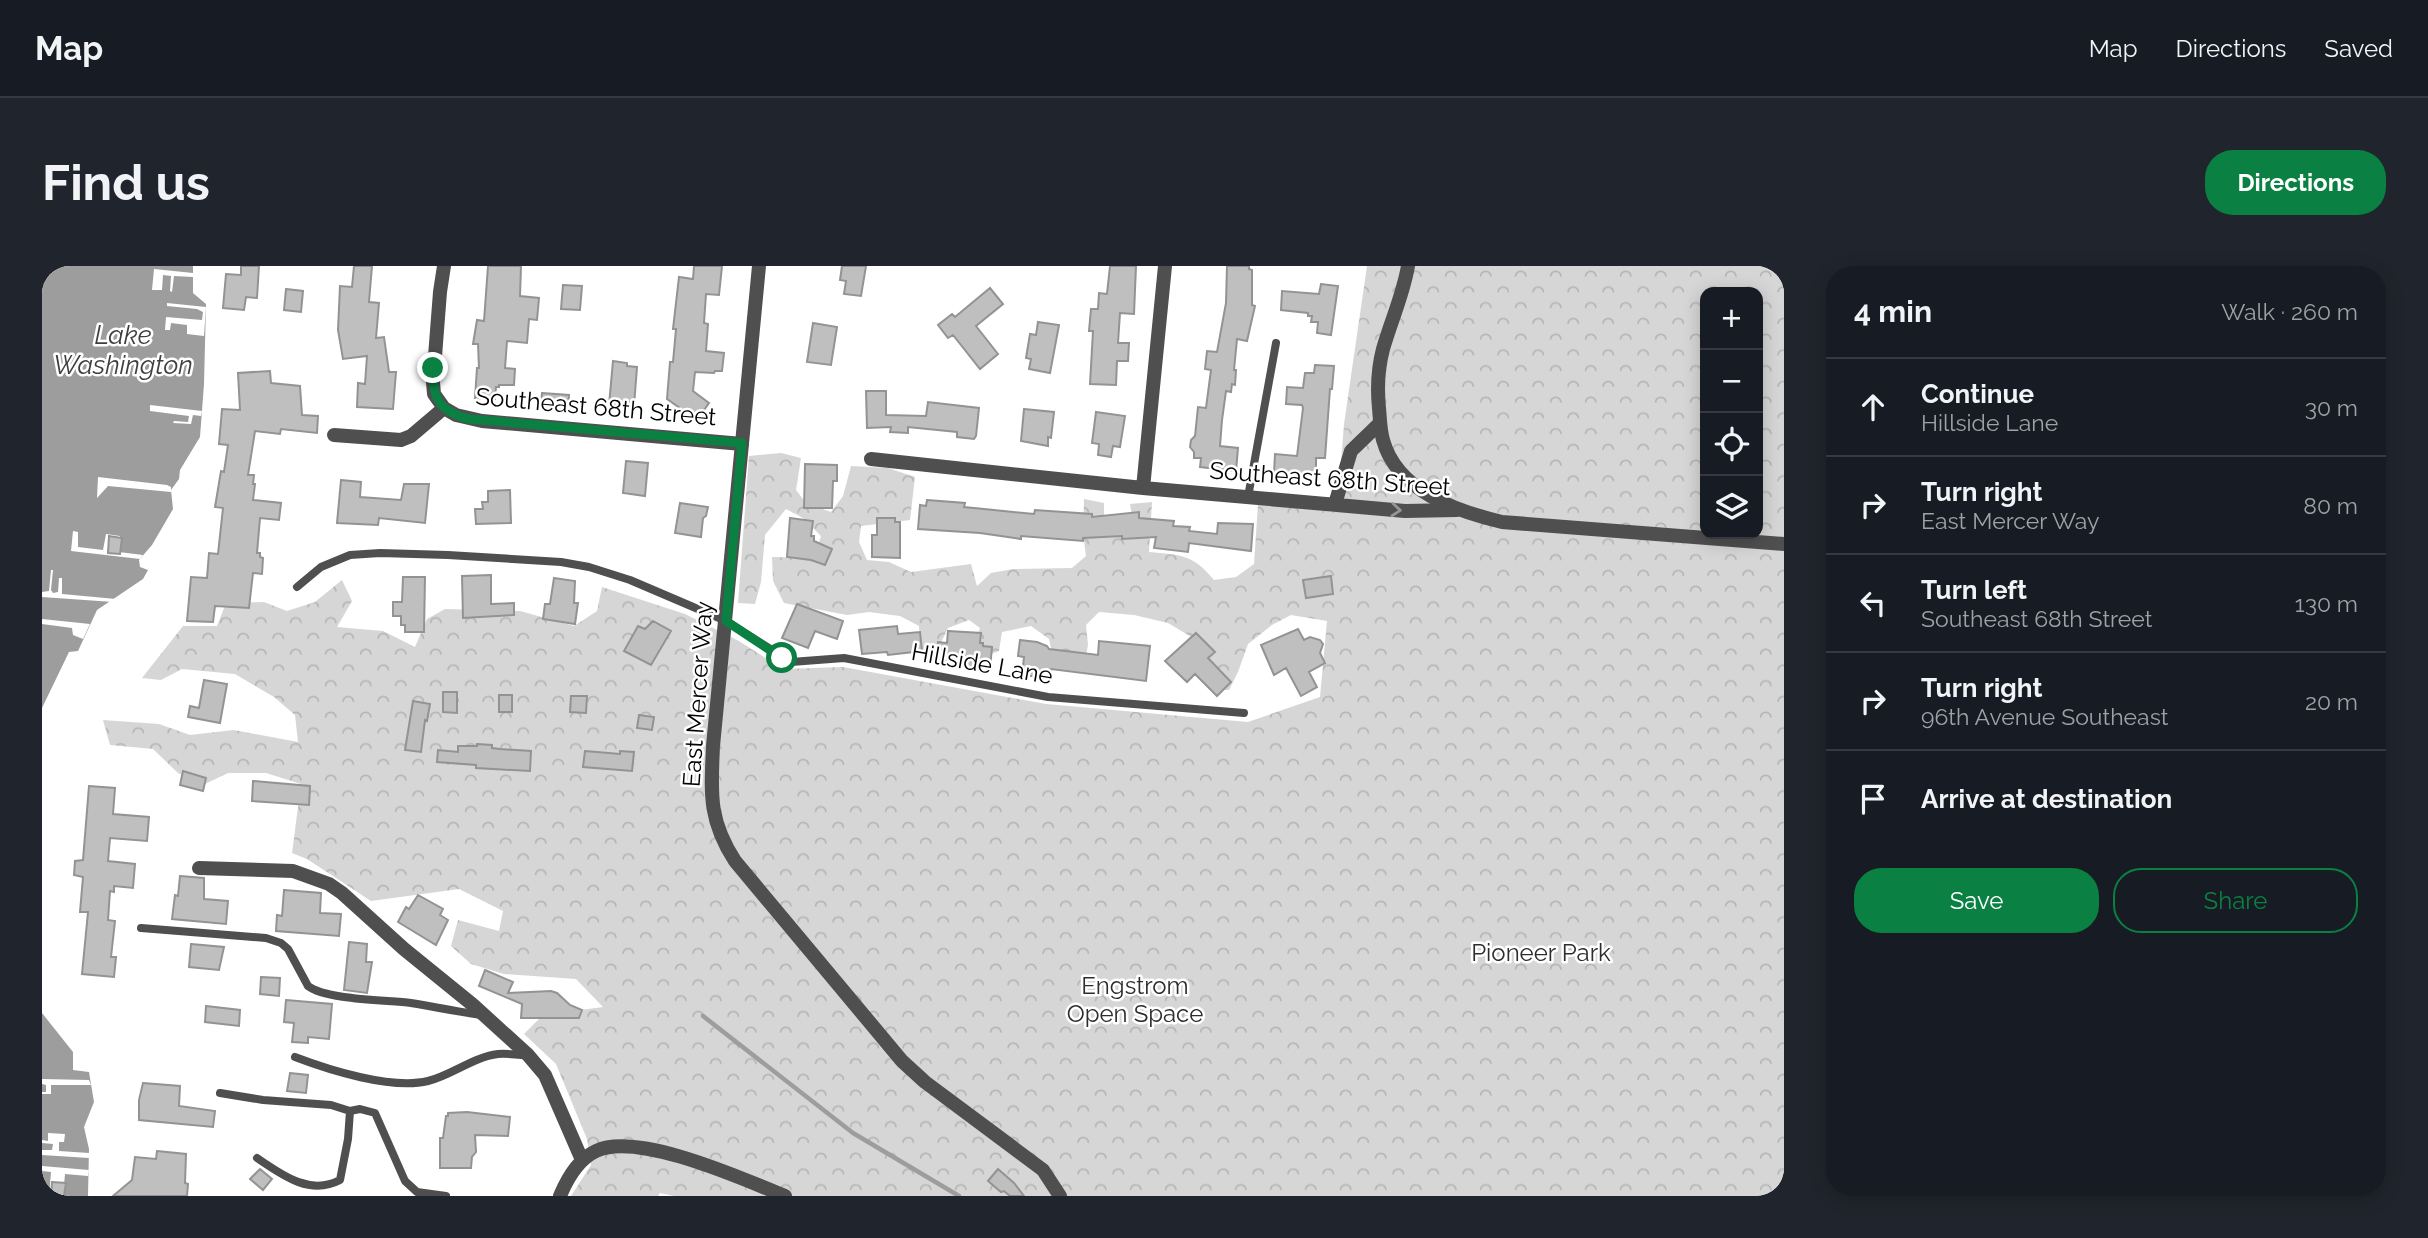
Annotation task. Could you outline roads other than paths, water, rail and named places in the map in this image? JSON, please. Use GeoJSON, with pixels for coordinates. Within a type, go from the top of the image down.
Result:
{"type":"FeatureCollection","features":[{"type":"Feature","properties":{"kind":"street"},"geometry":{"type":"LineString","coordinates":[[444,266],[433,382],[434,394],[444,408]]}},
{"type":"Feature","properties":{"kind":"street","name":"East Mercer Way"},"geometry":{"type":"LineString","coordinates":[[759,266],[712,778],[712,811],[724,844],[735,861],[902,1061],[925,1082],[1043,1170],[1060,1196]]}},
{"type":"Feature","properties":{"kind":"street"},"geometry":{"type":"LineString","coordinates":[[1143,488],[1165,266]]}},
{"type":"Feature","properties":{"kind":"street"},"geometry":{"type":"LineString","coordinates":[[1408,266],[1401,299],[1378,370],[1382,440],[1399,470],[1434,499],[1457,510]]}},
{"type":"Feature","properties":{"kind":"street","name":"Southeast 68th Street"},"geometry":{"type":"LineString","coordinates":[[334,435],[401,440],[411,436],[444,408],[456,415],[482,421],[742,443]]}},
{"type":"Feature","properties":{"kind":"street"},"geometry":{"type":"LineString","coordinates":[[1335,504],[1351,451],[1380,423]]}},
{"type":"Feature","properties":{"kind":"street","name":"Southeast 68th Street"},"geometry":{"type":"LineString","coordinates":[[872,459],[1143,488],[1405,511],[1457,510],[1526,526],[1784,544]]}},
{"type":"Feature","properties":{"kind":"street"},"geometry":{"type":"LineString","coordinates":[[199,868],[293,871],[329,884],[528,1055],[545,1075],[582,1160]]}},
{"type":"Feature","properties":{"kind":"street"},"geometry":{"type":"LineString","coordinates":[[560,1196],[582,1160],[594,1151],[609,1146],[645,1147],[729,1173],[785,1196]]}},
{"type":"Feature","properties":{"kind":"lane"},"geometry":{"type":"LineString","coordinates":[[1248,497],[1276,343]]}},
{"type":"Feature","properties":{"kind":"lane","name":"Hillside Lane"},"geometry":{"type":"LineString","coordinates":[[297,587],[321,567],[350,555],[448,555],[561,562],[589,567],[630,580],[726,621],[791,662],[844,658],[1048,697],[1244,713]]}},
{"type":"Feature","properties":{"kind":"lane"},"geometry":{"type":"LineString","coordinates":[[141,928],[266,938],[285,946],[312,989],[332,995],[412,1003],[485,1016]]}},
{"type":"Feature","properties":{"kind":"lane"},"geometry":{"type":"LineString","coordinates":[[296,1057],[352,1075],[406,1083],[426,1082],[499,1054],[528,1055]]}},
{"type":"Feature","properties":{"kind":"lane"},"geometry":{"type":"LineString","coordinates":[[220,1093],[263,1100],[331,1105],[349,1111],[360,1109],[376,1113],[405,1181],[417,1192],[446,1196]]}},
{"type":"Feature","properties":{"kind":"lane"},"geometry":{"type":"LineString","coordinates":[[257,1158],[287,1178],[304,1184],[319,1187],[340,1180],[348,1139],[349,1111]]}},
{"type":"Feature","properties":{"kind":"water","name":"Lake Washington"},"geometry":{"type":"Polygon","coordinates":[[[42,266],[193,266],[193,293],[206,304],[200,437],[171,490],[173,509],[152,545],[139,560],[140,567],[148,570],[143,579],[97,610],[78,651],[69,652],[42,708],[42,266]]]}},
{"type":"Feature","properties":{"kind":"water"},"geometry":{"type":"Polygon","coordinates":[[[42,1013],[73,1052],[73,1070],[89,1072],[94,1102],[84,1127],[89,1149],[88,1196],[42,1196],[42,1013]]]}},
{"type":"Feature","properties":{"kind":"waterway"},"geometry":{"type":"LineString","coordinates":[[703,1016],[853,1133],[959,1196]]}},
{"type":"Feature","properties":{"kind":"park label","name":"Pioneer Park"},"geometry":{"type":"Point","coordinates":[1541,953]}},
{"type":"Feature","properties":{"kind":"park label","name":"Engstrom Open Space"},"geometry":{"type":"Point","coordinates":[1135,1000]}}]}
